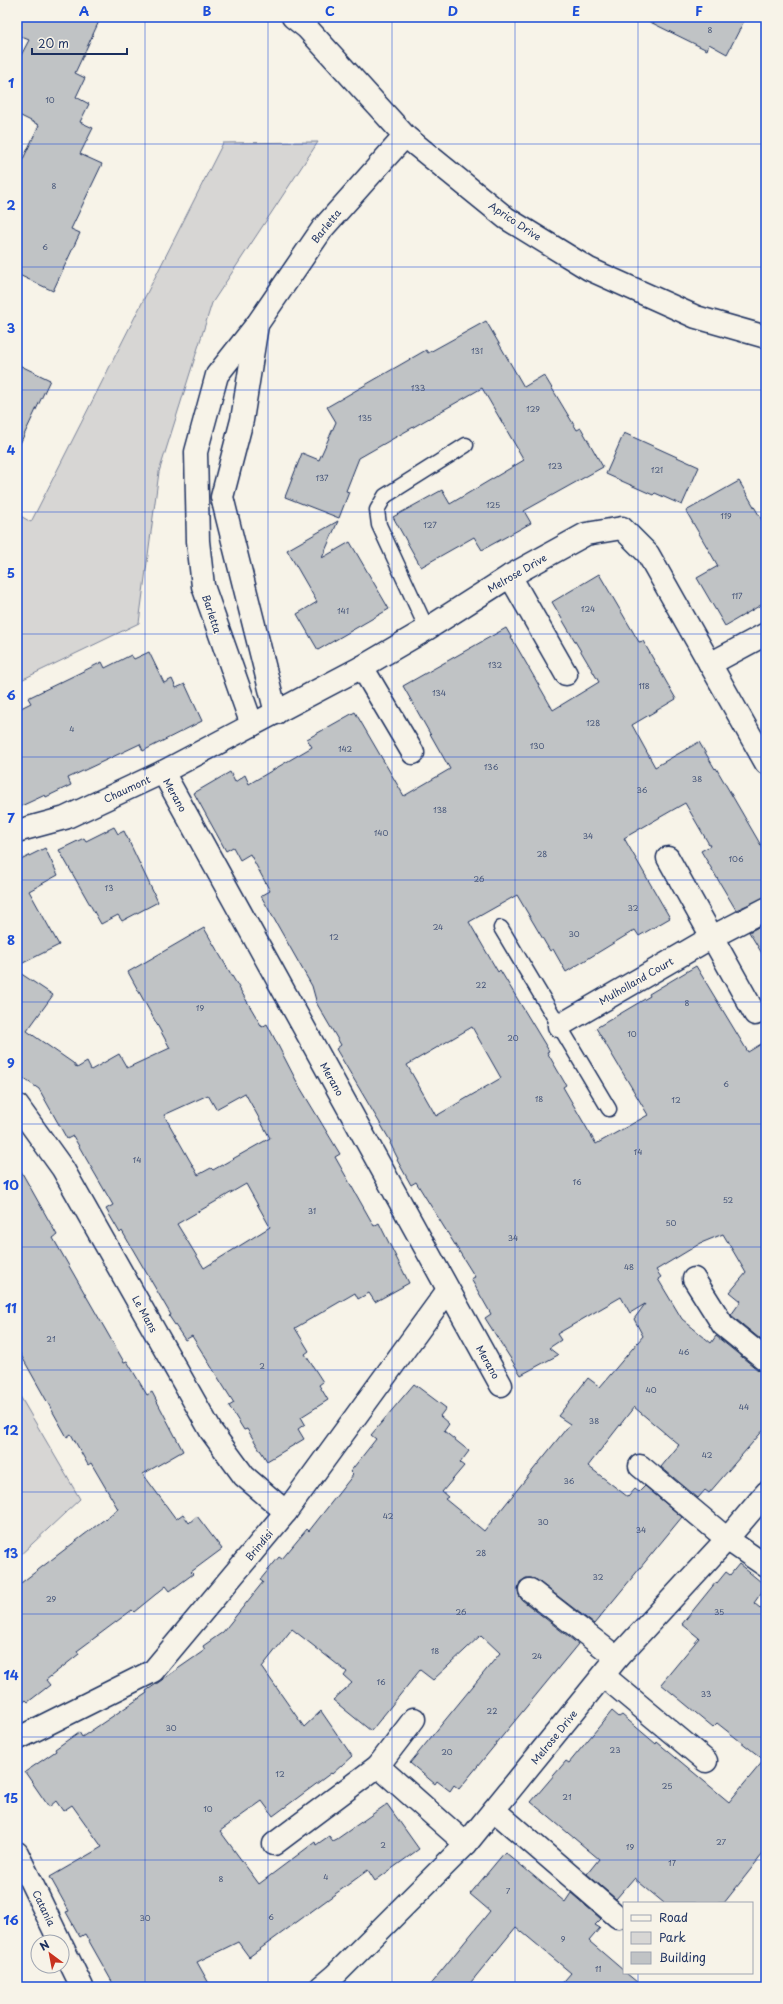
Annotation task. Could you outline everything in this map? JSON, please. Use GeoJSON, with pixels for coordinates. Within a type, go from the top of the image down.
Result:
{"type":"FeatureCollection","features":[{"type":"Feature","properties":{"kind":"street","name":"Aprico Drive"},"geometry":{"type":"LineString","coordinates":[[294,17],[307,28],[406,136],[506,218],[589,269],[696,317],[766,337]]}},
{"type":"Feature","properties":{"kind":"street","name":"Barletta"},"geometry":{"type":"LineString","coordinates":[[252,725],[203,586],[198,541],[196,452],[217,376],[258,323],[323,228],[406,136]]}},
{"type":"Feature","properties":{"kind":"street","name":"Barletta"},"geometry":{"type":"LineString","coordinates":[[258,323],[242,420],[222,497],[276,713]]}},
{"type":"Feature","properties":{"kind":"street"},"geometry":{"type":"LineString","coordinates":[[197,497],[222,497]]}},
{"type":"Feature","properties":{"kind":"street","name":"Melrose Drive"},"geometry":{"type":"LineString","coordinates":[[276,713],[427,630],[510,576],[586,534],[622,528],[648,554],[766,763]]}},
{"type":"Feature","properties":{"kind":"street"},"geometry":{"type":"LineString","coordinates":[[510,576],[566,674]]}},
{"type":"Feature","properties":{"kind":"street"},"geometry":{"type":"LineString","coordinates":[[710,664],[766,634]]}},
{"type":"Feature","properties":{"kind":"street"},"geometry":{"type":"LineString","coordinates":[[362,667],[413,753]]}},
{"type":"Feature","properties":{"kind":"street","name":"Chaumont"},"geometry":{"type":"LineString","coordinates":[[17,831],[65,818],[163,772],[276,713]]}},
{"type":"Feature","properties":{"kind":"street","name":"Merano"},"geometry":{"type":"LineString","coordinates":[[163,772],[501,1385]]}},
{"type":"Feature","properties":{"kind":"street"},"geometry":{"type":"LineString","coordinates":[[668,858],[755,1014]]}},
{"type":"Feature","properties":{"kind":"street","name":"Mulholland Court"},"geometry":{"type":"LineString","coordinates":[[559,1026],[712,937],[766,909]]}},
{"type":"Feature","properties":{"kind":"street","name":"Le Mans"},"geometry":{"type":"LineString","coordinates":[[17,1105],[63,1169],[210,1431],[244,1476],[286,1512]]}},
{"type":"Feature","properties":{"kind":"street"},"geometry":{"type":"LineString","coordinates":[[694,1279],[723,1325],[766,1360]]}},
{"type":"Feature","properties":{"kind":"street","name":"Brindisi"},"geometry":{"type":"LineString","coordinates":[[17,1739],[153,1671],[286,1512],[448,1290]]}},
{"type":"Feature","properties":{"kind":"street"},"geometry":{"type":"LineString","coordinates":[[640,1466],[727,1539],[766,1566]]}},
{"type":"Feature","properties":{"kind":"street","name":"Melrose Drive"},"geometry":{"type":"LineString","coordinates":[[333,1983],[466,1844],[604,1676],[617,1658],[727,1539],[766,1493]]}},
{"type":"Feature","properties":{"kind":"street"},"geometry":{"type":"LineString","coordinates":[[530,1590],[617,1658]]}},
{"type":"Feature","properties":{"kind":"street"},"geometry":{"type":"LineString","coordinates":[[604,1676],[706,1761]]}},
{"type":"Feature","properties":{"kind":"street"},"geometry":{"type":"LineString","coordinates":[[274,1844],[378,1766],[414,1719]]}},
{"type":"Feature","properties":{"kind":"street"},"geometry":{"type":"LineString","coordinates":[[378,1766],[466,1844]]}},
{"type":"Feature","properties":{"kind":"street"},"geometry":{"type":"LineString","coordinates":[[494,1810],[618,1917]]}},
{"type":"Feature","properties":{"kind":"street","name":"Catania"},"geometry":{"type":"LineString","coordinates":[[17,1853],[56,1934]]}},
{"type":"Feature","properties":{"kind":"street"},"geometry":{"type":"LineString","coordinates":[[70,1962],[82,1987]]}},
{"type":"Feature","properties":{"kind":"lane"},"geometry":{"type":"LineString","coordinates":[[427,630],[379,525],[377,510],[385,496],[466,445]]}},
{"type":"Feature","properties":{"kind":"lane"},"geometry":{"type":"LineString","coordinates":[[502,928],[609,1109]]}},
{"type":"Feature","properties":{"kind":"green space"},"geometry":{"type":"Polygon","coordinates":[[[318,142],[212,303],[159,472],[139,623],[17,682],[17,514],[31,522],[223,143],[318,142]]]}},
{"type":"Feature","properties":{"kind":"green space"},"geometry":{"type":"Polygon","coordinates":[[[17,1391],[80,1499],[17,1558],[17,1391]]]}},
{"type":"Feature","properties":{"kind":"building"},"geometry":{"type":"Polygon","coordinates":[[[17,17],[101,17],[75,73],[85,78],[76,97],[89,104],[80,122],[93,128],[80,154],[102,164],[71,229],[80,233],[53,291],[17,274],[17,172],[39,125],[17,114],[17,63],[29,40],[17,35],[17,17]]]}},
{"type":"Feature","properties":{"kind":"building"},"geometry":{"type":"Polygon","coordinates":[[[640,17],[746,17],[727,54],[709,44],[707,50],[640,17]]]}},
{"type":"Feature","properties":{"kind":"building"},"geometry":{"type":"Polygon","coordinates":[[[486,321],[524,387],[544,375],[577,430],[581,428],[603,467],[524,511],[531,523],[482,550],[474,537],[421,567],[393,517],[442,490],[450,504],[524,460],[482,388],[359,458],[346,491],[349,492],[339,518],[285,497],[302,453],[319,460],[336,422],[327,407],[426,350],[428,353],[486,321]]]}},
{"type":"Feature","properties":{"kind":"building"},"geometry":{"type":"Polygon","coordinates":[[[17,364],[50,380],[17,450],[17,364]]]}},
{"type":"Feature","properties":{"kind":"building"},"geometry":{"type":"Polygon","coordinates":[[[624,433],[699,467],[682,505],[655,493],[653,495],[606,474],[624,433]]]}},
{"type":"Feature","properties":{"kind":"building"},"geometry":{"type":"Polygon","coordinates":[[[739,481],[766,527],[766,602],[725,626],[697,578],[718,566],[686,511],[739,481]]]}},
{"type":"Feature","properties":{"kind":"building"},"geometry":{"type":"Polygon","coordinates":[[[338,521],[322,558],[350,542],[389,609],[318,650],[297,614],[317,602],[287,550],[338,521]]]}},
{"type":"Feature","properties":{"kind":"building"},"geometry":{"type":"Polygon","coordinates":[[[599,574],[639,642],[643,641],[676,699],[632,725],[655,767],[699,742],[715,769],[716,768],[766,854],[766,897],[736,910],[701,851],[710,846],[685,803],[624,838],[670,918],[639,936],[635,930],[566,972],[553,949],[550,951],[517,895],[469,922],[498,972],[500,970],[549,1051],[547,1052],[566,1085],[563,1087],[596,1144],[648,1115],[596,1028],[650,996],[649,994],[696,966],[748,1052],[766,1041],[766,1344],[731,1315],[741,1301],[730,1292],[746,1273],[723,1234],[701,1243],[656,1270],[661,1277],[658,1279],[682,1319],[711,1343],[716,1336],[758,1370],[766,1372],[766,1427],[709,1493],[705,1490],[698,1498],[661,1467],[679,1445],[634,1407],[588,1466],[628,1497],[635,1489],[639,1492],[645,1486],[682,1517],[594,1624],[537,1580],[526,1578],[520,1582],[518,1589],[522,1600],[578,1644],[459,1789],[454,1785],[450,1791],[437,1781],[435,1784],[410,1763],[500,1653],[481,1635],[433,1680],[420,1670],[371,1731],[333,1700],[352,1683],[344,1676],[347,1672],[292,1629],[262,1667],[304,1727],[321,1711],[352,1756],[332,1774],[331,1773],[273,1816],[262,1801],[220,1831],[259,1884],[315,1842],[316,1845],[329,1836],[333,1841],[337,1839],[387,1804],[419,1849],[375,1881],[368,1870],[249,1957],[238,1942],[197,1962],[211,1987],[115,1987],[85,1934],[80,1937],[66,1912],[69,1911],[50,1877],[102,1847],[72,1805],[63,1811],[56,1801],[49,1807],[25,1772],[56,1751],[55,1749],[79,1732],[82,1737],[147,1693],[146,1691],[205,1650],[203,1646],[223,1632],[263,1582],[260,1580],[279,1557],[282,1559],[307,1529],[309,1531],[353,1475],[350,1472],[376,1439],[371,1435],[414,1384],[446,1408],[440,1416],[449,1424],[444,1431],[469,1451],[460,1463],[464,1466],[442,1492],[448,1497],[445,1499],[484,1531],[570,1424],[558,1416],[588,1378],[600,1387],[643,1336],[634,1319],[645,1304],[630,1313],[621,1297],[557,1334],[561,1340],[549,1348],[558,1355],[521,1375],[485,1318],[491,1314],[471,1279],[475,1277],[416,1182],[411,1185],[397,1160],[398,1159],[390,1143],[391,1142],[336,1049],[341,1045],[317,1004],[312,986],[261,896],[270,891],[250,854],[240,860],[233,847],[226,851],[194,793],[230,772],[235,782],[245,775],[249,784],[312,747],[307,739],[355,712],[404,796],[450,769],[403,686],[506,628],[553,710],[599,682],[552,602],[599,574]],[[472,1027],[407,1065],[436,1116],[501,1078],[472,1027]]]}},
{"type":"Feature","properties":{"kind":"building"},"geometry":{"type":"Polygon","coordinates":[[[149,652],[164,683],[172,679],[176,688],[185,684],[202,721],[143,751],[140,744],[68,778],[71,785],[46,797],[45,795],[17,808],[17,710],[31,703],[28,698],[102,662],[105,668],[131,655],[134,659],[149,652]]]}},
{"type":"Feature","properties":{"kind":"building"},"geometry":{"type":"Polygon","coordinates":[[[114,827],[118,834],[124,831],[158,902],[122,921],[118,915],[101,924],[59,850],[84,838],[86,841],[114,827]]]}},
{"type":"Feature","properties":{"kind":"building"},"geometry":{"type":"Polygon","coordinates":[[[45,848],[58,875],[29,891],[59,945],[17,966],[17,862],[45,848]]]}},
{"type":"Feature","properties":{"kind":"building"},"geometry":{"type":"Polygon","coordinates":[[[766,923],[766,960],[749,932],[766,923]]]}},
{"type":"Feature","properties":{"kind":"building"},"geometry":{"type":"Polygon","coordinates":[[[204,928],[262,1027],[267,1024],[298,1084],[340,1154],[335,1157],[374,1226],[379,1223],[409,1283],[375,1302],[369,1293],[358,1299],[355,1293],[295,1328],[309,1351],[305,1354],[323,1382],[319,1385],[328,1400],[301,1417],[305,1424],[298,1429],[304,1439],[267,1461],[247,1429],[244,1430],[229,1406],[234,1403],[192,1336],[185,1340],[169,1316],[171,1315],[122,1231],[120,1233],[106,1209],[113,1205],[73,1136],[67,1139],[39,1089],[17,1074],[17,971],[53,995],[27,1031],[73,1063],[77,1068],[87,1062],[91,1070],[119,1054],[127,1068],[170,1048],[128,972],[204,928]],[[245,1093],[216,1109],[208,1095],[164,1115],[198,1175],[211,1168],[213,1170],[270,1138],[245,1093]],[[246,1184],[177,1224],[204,1268],[270,1227],[246,1184]]]}},
{"type":"Feature","properties":{"kind":"building"},"geometry":{"type":"Polygon","coordinates":[[[17,1164],[57,1235],[53,1238],[124,1362],[127,1361],[147,1395],[152,1392],[183,1451],[143,1474],[176,1519],[183,1514],[189,1523],[197,1516],[222,1549],[191,1572],[193,1574],[170,1591],[166,1586],[134,1612],[132,1610],[77,1651],[79,1654],[46,1680],[50,1685],[28,1702],[26,1700],[17,1707],[17,1586],[118,1509],[91,1463],[88,1465],[71,1434],[67,1437],[17,1348],[17,1164]]]}},
{"type":"Feature","properties":{"kind":"building"},"geometry":{"type":"Polygon","coordinates":[[[739,1564],[766,1586],[754,1603],[766,1613],[766,1850],[725,1902],[663,1902],[634,1878],[616,1899],[587,1874],[599,1859],[531,1802],[566,1761],[569,1763],[612,1711],[619,1717],[622,1715],[656,1744],[657,1742],[729,1802],[764,1760],[717,1723],[713,1727],[661,1684],[699,1638],[682,1624],[716,1582],[717,1583],[726,1572],[730,1575],[739,1564]]]}},
{"type":"Feature","properties":{"kind":"building"},"geometry":{"type":"Polygon","coordinates":[[[505,1852],[565,1902],[571,1893],[601,1919],[595,1925],[600,1928],[589,1941],[623,1970],[623,1974],[627,1974],[643,1987],[559,1987],[571,1973],[516,1927],[467,1987],[428,1987],[490,1911],[470,1894],[505,1852]]]}}]}
